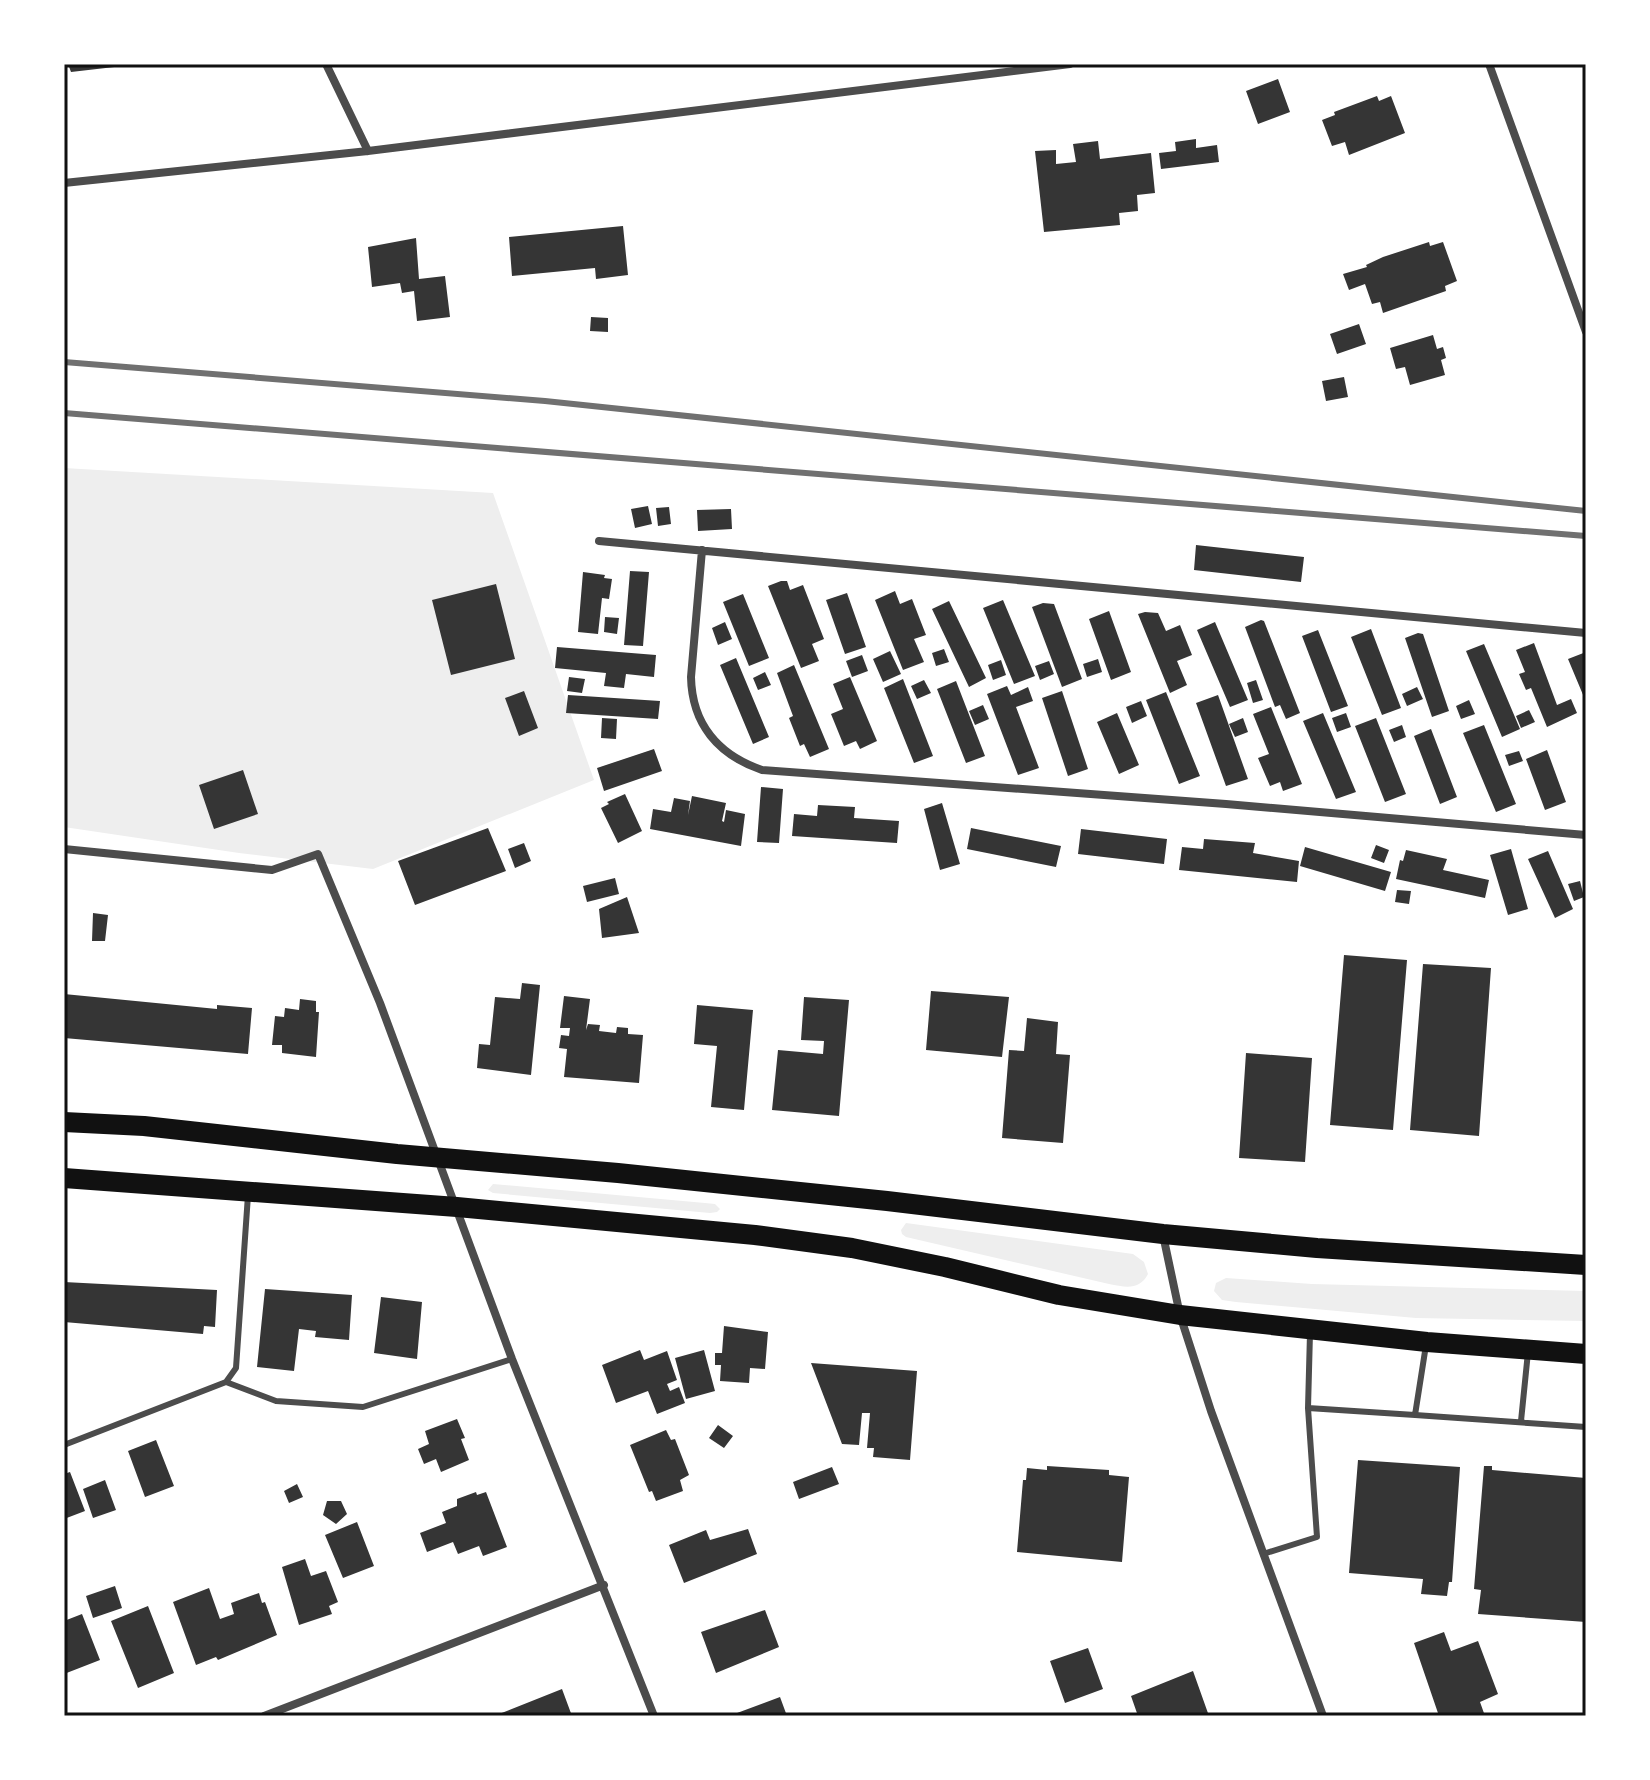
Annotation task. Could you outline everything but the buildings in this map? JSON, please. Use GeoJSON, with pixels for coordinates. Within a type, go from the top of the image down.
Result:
{"type":"FeatureCollection","features":[{"type":"Feature","properties":{"kind":"main road"},"geometry":{"type":"LineString","coordinates":[[64,1122],[144,1126],[887,1201],[1163,1234],[1317,1248],[1586,1265]]}},
{"type":"Feature","properties":{"kind":"main road"},"geometry":{"type":"LineString","coordinates":[[64,1178],[457,1207],[809,1242],[945,1267],[1059,1295],[1180,1315],[1427,1342],[1586,1354]]}},
{"type":"Feature","properties":{"kind":"street"},"geometry":{"type":"LineString","coordinates":[[326,64],[368,151]]}},
{"type":"Feature","properties":{"kind":"street"},"geometry":{"type":"LineString","coordinates":[[64,183],[368,151],[1070,64]]}},
{"type":"Feature","properties":{"kind":"street"},"geometry":{"type":"LineString","coordinates":[[1489,64],[1586,332]]}},
{"type":"Feature","properties":{"kind":"street"},"geometry":{"type":"LineString","coordinates":[[599,541],[1586,633]]}},
{"type":"Feature","properties":{"kind":"street"},"geometry":{"type":"LineString","coordinates":[[702,550],[691,693],[697,715],[714,743],[741,763],[762,770],[1226,804],[1586,835]]}},
{"type":"Feature","properties":{"kind":"street"},"geometry":{"type":"LineString","coordinates":[[64,849],[272,870],[318,854],[380,1003],[512,1359],[654,1716]]}},
{"type":"Feature","properties":{"kind":"street"},"geometry":{"type":"LineString","coordinates":[[1163,1234],[1180,1315],[1211,1411],[1323,1716]]}},
{"type":"Feature","properties":{"kind":"street"},"geometry":{"type":"LineString","coordinates":[[264,1716],[604,1585]]}},
{"type":"Feature","properties":{"kind":"lane"},"geometry":{"type":"LineString","coordinates":[[64,1445],[226,1382],[236,1368],[248,1190]]}},
{"type":"Feature","properties":{"kind":"lane"},"geometry":{"type":"LineString","coordinates":[[1263,1554],[1317,1537],[1308,1408],[1310,1330]]}},
{"type":"Feature","properties":{"kind":"lane"},"geometry":{"type":"LineString","coordinates":[[1415,1415],[1427,1342]]}},
{"type":"Feature","properties":{"kind":"lane"},"geometry":{"type":"LineString","coordinates":[[1521,1421],[1528,1348]]}},
{"type":"Feature","properties":{"kind":"lane"},"geometry":{"type":"LineString","coordinates":[[226,1382],[276,1401],[363,1407],[512,1359]]}},
{"type":"Feature","properties":{"kind":"lane"},"geometry":{"type":"LineString","coordinates":[[1308,1408],[1586,1427]]}},
{"type":"Feature","properties":{"kind":"shaded area"},"geometry":{"type":"Polygon","coordinates":[[[64,468],[493,493],[594,780],[373,869],[64,827],[64,468]]]}},
{"type":"Feature","properties":{"kind":"shaded area"},"geometry":{"type":"Polygon","coordinates":[[[493,1184],[715,1204],[720,1209],[710,1213],[493,1193],[488,1190],[493,1184]]]}},
{"type":"Feature","properties":{"kind":"shaded area"},"geometry":{"type":"Polygon","coordinates":[[[906,1223],[1133,1254],[1144,1262],[1148,1274],[1136,1285],[1109,1284],[906,1237],[901,1230],[906,1223]]]}},
{"type":"Feature","properties":{"kind":"shaded area"},"geometry":{"type":"Polygon","coordinates":[[[1226,1278],[1312,1284],[1586,1291],[1586,1321],[1416,1318],[1236,1302],[1222,1300],[1214,1291],[1216,1283],[1226,1278]]]}},
{"type":"Feature","properties":{"kind":"railway"},"geometry":{"type":"LineString","coordinates":[[64,362],[545,401],[1586,511]]}},
{"type":"Feature","properties":{"kind":"railway"},"geometry":{"type":"LineString","coordinates":[[64,413],[1586,536]]}}]}
